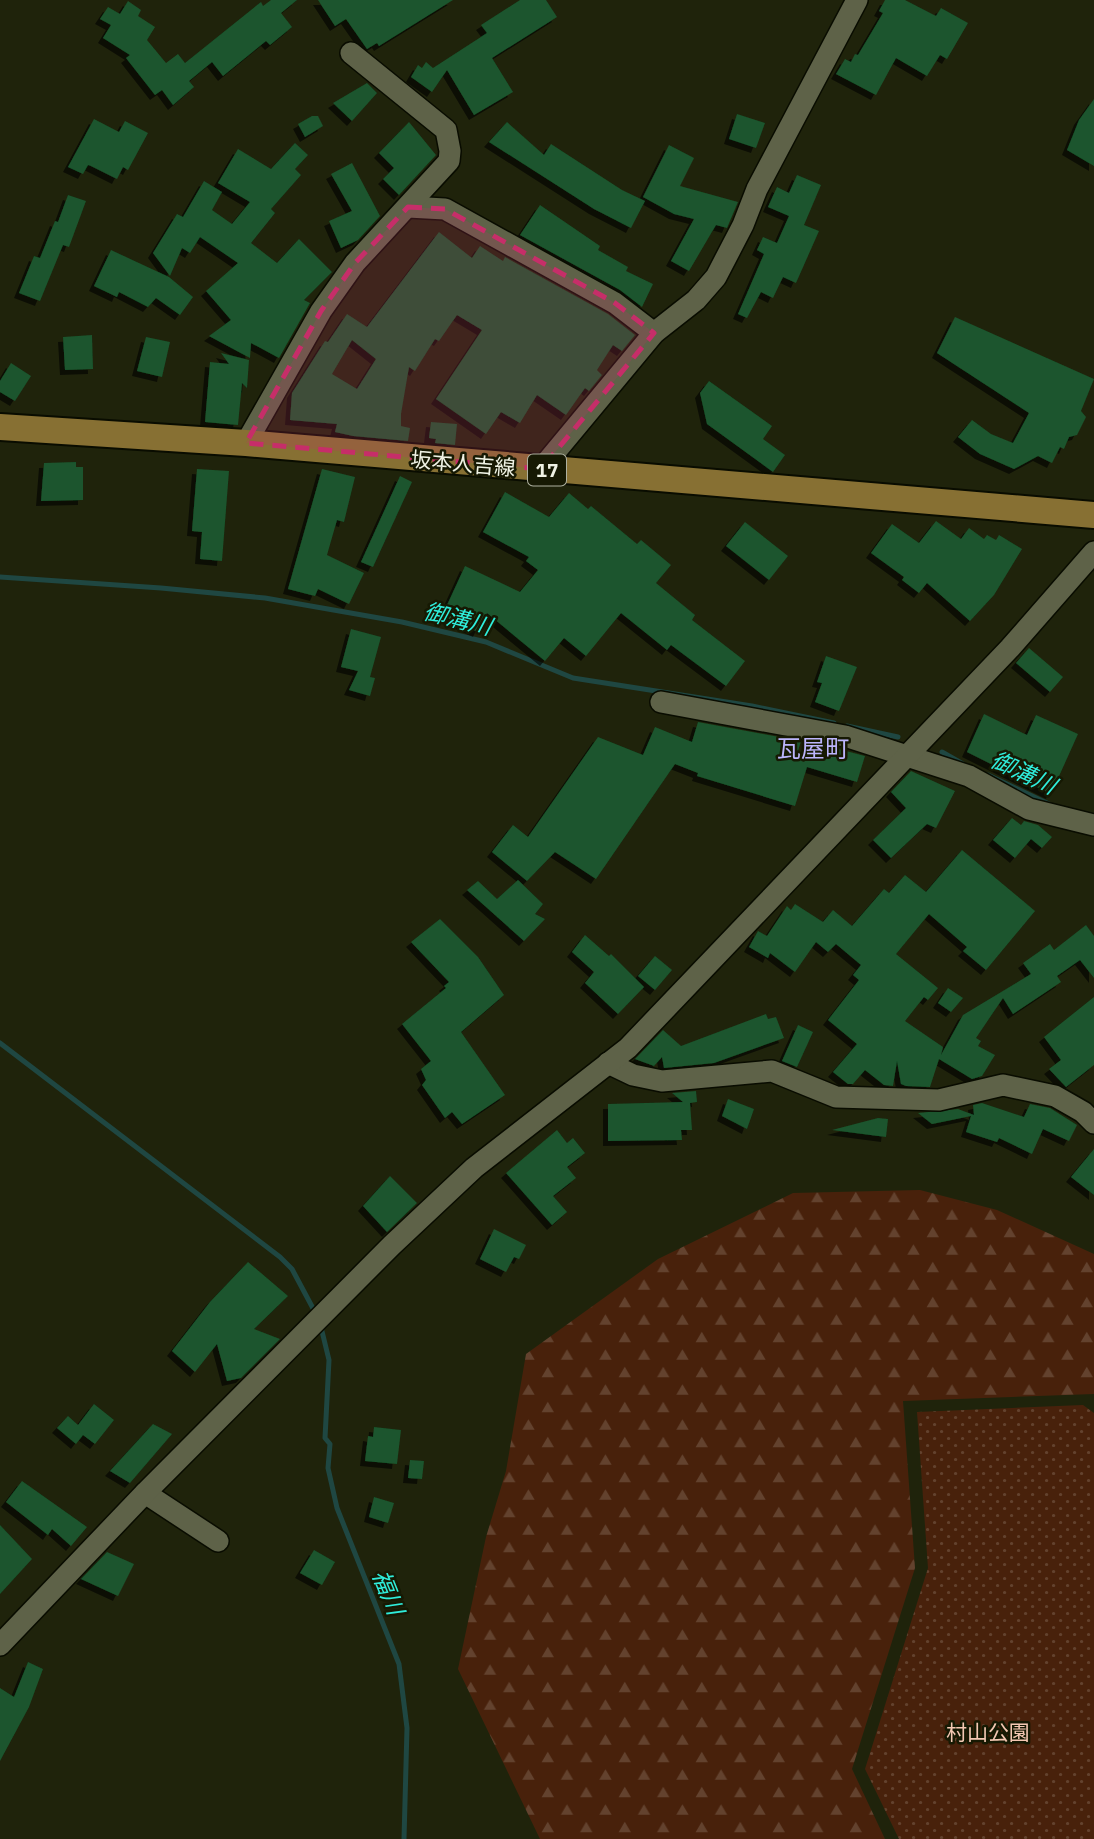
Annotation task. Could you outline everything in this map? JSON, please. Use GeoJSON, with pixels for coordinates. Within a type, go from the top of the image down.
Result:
{"type":"FeatureCollection","features":[{"type":"Feature","properties":{"kind":"main road","name":"坂本人吉線"},"geometry":{"type":"LineString","coordinates":[[0,427],[246,443],[1094,515]]}},
{"type":"Feature","properties":{"kind":"street"},"geometry":{"type":"LineString","coordinates":[[541,470],[654,333],[696,300],[716,277],[743,225],[757,189],[857,0]]}},
{"type":"Feature","properties":{"kind":"street"},"geometry":{"type":"LineString","coordinates":[[246,443],[321,311],[355,262],[449,161],[446,130],[351,53]]}},
{"type":"Feature","properties":{"kind":"street"},"geometry":{"type":"LineString","coordinates":[[408,207],[445,209],[615,303],[654,333]]}},
{"type":"Feature","properties":{"kind":"street"},"geometry":{"type":"LineString","coordinates":[[0,1645],[145,1493],[391,1245],[474,1168],[628,1048],[1010,648],[1094,552]]}},
{"type":"Feature","properties":{"kind":"street"},"geometry":{"type":"LineString","coordinates":[[661,702],[845,736],[969,776],[1029,809],[1094,825]]}},
{"type":"Feature","properties":{"kind":"street"},"geometry":{"type":"LineString","coordinates":[[608,1063],[633,1074],[662,1081],[772,1071],[836,1097],[939,1100],[1003,1085],[1055,1096],[1083,1112],[1094,1123]]}},
{"type":"Feature","properties":{"kind":"street"},"geometry":{"type":"LineString","coordinates":[[145,1493],[218,1541]]}},
{"type":"Feature","properties":{"kind":"highlighted area"},"geometry":{"type":"Polygon","coordinates":[[[408,207],[445,209],[615,303],[654,333],[541,469],[246,443],[321,311],[355,263],[408,207]]]}},
{"type":"Feature","properties":{"kind":"green space"},"geometry":{"type":"Polygon","coordinates":[[[920,1190],[997,1210],[1094,1254],[1094,1394],[903,1401],[915,1568],[852,1769],[885,1839],[540,1839],[458,1669],[486,1537],[506,1471],[526,1354],[658,1259],[793,1193],[920,1190]]]}},
{"type":"Feature","properties":{"kind":"green space","name":"村山公園"},"geometry":{"type":"Polygon","coordinates":[[[1083,1405],[1094,1413],[1094,1839],[899,1839],[865,1769],[928,1568],[917,1412],[1083,1405]]]}},
{"type":"Feature","properties":{"kind":"building"},"geometry":{"type":"Polygon","coordinates":[[[271,0],[297,0],[281,13],[292,27],[270,45],[266,41],[223,76],[212,62],[189,81],[194,87],[173,105],[162,90],[155,95],[126,58],[130,55],[103,38],[111,25],[100,19],[108,7],[120,14],[128,1],[141,10],[138,16],[155,27],[147,40],[166,63],[178,54],[185,63],[261,2],[263,6],[271,0]]]}},
{"type":"Feature","properties":{"kind":"building"},"geometry":{"type":"Polygon","coordinates":[[[318,0],[453,0],[379,46],[377,43],[367,49],[346,19],[335,26],[318,0]]]}},
{"type":"Feature","properties":{"kind":"building"},"geometry":{"type":"Polygon","coordinates":[[[520,0],[546,0],[557,17],[492,58],[513,92],[474,115],[447,70],[432,92],[411,77],[418,65],[422,68],[426,62],[433,68],[487,33],[481,25],[520,0]]]}},
{"type":"Feature","properties":{"kind":"building"},"geometry":{"type":"Polygon","coordinates":[[[885,0],[905,0],[936,16],[941,8],[968,23],[947,59],[940,55],[927,76],[896,58],[876,95],[836,74],[845,59],[851,62],[855,54],[858,55],[883,13],[879,11],[885,0]]]}},
{"type":"Feature","properties":{"kind":"building"},"geometry":{"type":"Polygon","coordinates":[[[367,83],[377,93],[352,121],[333,103],[367,83]]]}},
{"type":"Feature","properties":{"kind":"building"},"geometry":{"type":"Polygon","coordinates":[[[1094,99],[1094,166],[1067,150],[1079,120],[1094,99]]]}},
{"type":"Feature","properties":{"kind":"building"},"geometry":{"type":"Polygon","coordinates":[[[737,114],[765,123],[756,148],[729,139],[737,114]]]}},
{"type":"Feature","properties":{"kind":"building"},"geometry":{"type":"Polygon","coordinates":[[[312,116],[318,116],[323,126],[305,137],[298,124],[312,116]]]}},
{"type":"Feature","properties":{"kind":"building"},"geometry":{"type":"Polygon","coordinates":[[[94,119],[119,132],[125,121],[148,133],[128,170],[123,167],[117,179],[88,165],[83,174],[68,167],[94,119]]]}},
{"type":"Feature","properties":{"kind":"building"},"geometry":{"type":"Polygon","coordinates":[[[409,122],[436,155],[399,195],[383,179],[394,168],[379,153],[409,122]]]}},
{"type":"Feature","properties":{"kind":"building"},"geometry":{"type":"Polygon","coordinates":[[[507,122],[544,155],[551,144],[622,190],[645,201],[631,228],[594,209],[489,142],[507,122]]]}},
{"type":"Feature","properties":{"kind":"building"},"geometry":{"type":"Polygon","coordinates":[[[295,143],[308,155],[295,169],[301,175],[271,209],[275,213],[251,243],[277,263],[299,239],[332,272],[304,300],[310,303],[279,358],[251,343],[250,358],[209,336],[231,320],[206,291],[238,263],[200,237],[190,253],[182,248],[170,276],[153,253],[177,214],[183,217],[204,181],[222,192],[212,210],[232,224],[250,202],[218,183],[238,149],[271,169],[295,143]]]}},
{"type":"Feature","properties":{"kind":"building"},"geometry":{"type":"Polygon","coordinates":[[[669,145],[694,158],[680,186],[738,202],[727,228],[716,225],[689,271],[671,261],[694,219],[674,214],[643,197],[669,145]]]}},
{"type":"Feature","properties":{"kind":"building"},"geometry":{"type":"Polygon","coordinates":[[[352,163],[380,216],[358,240],[341,248],[329,221],[352,211],[331,174],[352,163]]]}},
{"type":"Feature","properties":{"kind":"building"},"geometry":{"type":"Polygon","coordinates":[[[797,175],[821,185],[804,225],[819,231],[796,283],[783,277],[773,298],[761,292],[747,318],[738,314],[764,254],[757,250],[763,237],[777,243],[789,216],[768,207],[777,187],[789,193],[797,175]]]}},
{"type":"Feature","properties":{"kind":"building"},"geometry":{"type":"Polygon","coordinates":[[[68,195],[86,201],[69,247],[63,245],[40,301],[19,293],[34,256],[40,258],[55,221],[58,222],[68,195]]]}},
{"type":"Feature","properties":{"kind":"building"},"geometry":{"type":"Polygon","coordinates":[[[540,205],[600,246],[598,250],[628,267],[626,271],[653,284],[642,307],[620,290],[520,235],[540,205]]]}},
{"type":"Feature","properties":{"kind":"building"},"geometry":{"type":"Polygon","coordinates":[[[439,232],[472,258],[480,246],[503,261],[505,257],[608,314],[635,335],[622,351],[613,345],[597,370],[602,375],[589,391],[585,388],[566,415],[537,395],[520,423],[501,412],[486,434],[436,399],[482,330],[457,315],[439,341],[435,339],[415,371],[409,367],[401,414],[401,426],[410,428],[408,441],[353,436],[335,432],[337,424],[290,420],[292,393],[325,341],[328,342],[347,314],[367,327],[439,232]],[[352,340],[332,374],[357,389],[376,359],[352,340]]]}},
{"type":"Feature","properties":{"kind":"building"},"geometry":{"type":"Polygon","coordinates":[[[111,250],[169,277],[193,297],[180,315],[156,298],[148,307],[119,292],[117,297],[94,286],[111,250]]]}},
{"type":"Feature","properties":{"kind":"building"},"geometry":{"type":"Polygon","coordinates":[[[955,317],[1094,379],[1081,411],[1086,417],[1077,435],[1069,437],[1064,449],[1060,447],[1052,463],[1038,456],[1014,469],[980,454],[958,437],[972,420],[991,434],[1013,443],[1029,413],[937,353],[955,317]]]}},
{"type":"Feature","properties":{"kind":"building"},"geometry":{"type":"Polygon","coordinates":[[[92,335],[93,369],[65,370],[63,337],[92,335]]]}},
{"type":"Feature","properties":{"kind":"building"},"geometry":{"type":"Polygon","coordinates":[[[146,337],[170,342],[162,377],[137,371],[146,337]]]}},
{"type":"Feature","properties":{"kind":"building"},"geometry":{"type":"Polygon","coordinates":[[[221,353],[249,360],[247,388],[242,383],[238,425],[205,422],[210,362],[229,364],[221,353]]]}},
{"type":"Feature","properties":{"kind":"building"},"geometry":{"type":"Polygon","coordinates":[[[11,363],[31,376],[15,401],[0,392],[0,381],[11,363]]]}},
{"type":"Feature","properties":{"kind":"building"},"geometry":{"type":"Polygon","coordinates":[[[709,381],[772,426],[763,439],[785,455],[773,472],[707,424],[700,393],[709,381]]]}},
{"type":"Feature","properties":{"kind":"building"},"geometry":{"type":"Polygon","coordinates":[[[431,422],[457,424],[455,445],[435,443],[436,439],[429,438],[431,422]]]}},
{"type":"Feature","properties":{"kind":"building"},"geometry":{"type":"Polygon","coordinates":[[[76,462],[76,467],[83,467],[83,500],[41,501],[44,463],[76,462]]]}},
{"type":"Feature","properties":{"kind":"building"},"geometry":{"type":"Polygon","coordinates":[[[197,469],[229,471],[222,561],[200,559],[202,532],[192,531],[197,469]]]}},
{"type":"Feature","properties":{"kind":"building"},"geometry":{"type":"Polygon","coordinates":[[[322,469],[355,477],[344,522],[337,520],[327,555],[364,573],[349,604],[318,589],[315,596],[288,589],[322,469]]]}},
{"type":"Feature","properties":{"kind":"building"},"geometry":{"type":"Polygon","coordinates":[[[400,476],[412,482],[373,567],[361,562],[400,476]]]}},
{"type":"Feature","properties":{"kind":"building"},"geometry":{"type":"Polygon","coordinates":[[[505,492],[549,517],[569,493],[588,509],[591,506],[637,544],[641,540],[671,565],[656,583],[695,615],[692,620],[745,661],[726,686],[671,645],[667,650],[621,613],[586,656],[564,638],[545,661],[487,613],[478,632],[442,616],[465,566],[520,592],[538,570],[526,561],[529,557],[483,532],[505,492]]]}},
{"type":"Feature","properties":{"kind":"building"},"geometry":{"type":"Polygon","coordinates":[[[936,521],[961,539],[969,528],[984,539],[987,535],[996,540],[999,535],[1022,549],[994,595],[970,621],[927,583],[919,593],[902,580],[904,577],[871,553],[892,524],[919,543],[936,521]]]}},
{"type":"Feature","properties":{"kind":"building"},"geometry":{"type":"Polygon","coordinates":[[[745,522],[788,556],[769,580],[726,546],[745,522]]]}},
{"type":"Feature","properties":{"kind":"building"},"geometry":{"type":"Polygon","coordinates":[[[351,629],[381,637],[370,677],[375,678],[370,696],[349,690],[358,671],[341,667],[351,629]]]}},
{"type":"Feature","properties":{"kind":"building"},"geometry":{"type":"Polygon","coordinates":[[[1029,648],[1063,677],[1050,692],[1016,663],[1029,648]]]}},
{"type":"Feature","properties":{"kind":"building"},"geometry":{"type":"Polygon","coordinates":[[[826,656],[857,667],[839,711],[815,702],[822,683],[817,682],[826,656]]]}},
{"type":"Feature","properties":{"kind":"building"},"geometry":{"type":"Polygon","coordinates":[[[984,714],[1027,735],[1036,715],[1078,734],[1051,794],[967,752],[984,714]]]}},
{"type":"Feature","properties":{"kind":"building"},"geometry":{"type":"Polygon","coordinates":[[[698,722],[801,741],[798,751],[827,758],[831,747],[865,756],[857,782],[807,767],[795,806],[697,776],[698,773],[675,764],[596,879],[555,852],[527,881],[492,852],[513,825],[528,837],[598,737],[643,755],[655,727],[692,742],[698,722]]]}},
{"type":"Feature","properties":{"kind":"building"},"geometry":{"type":"Polygon","coordinates":[[[911,771],[955,791],[936,828],[927,824],[891,858],[873,840],[906,808],[891,792],[911,771]]]}},
{"type":"Feature","properties":{"kind":"building"},"geometry":{"type":"Polygon","coordinates":[[[1012,818],[1021,825],[1024,821],[1038,825],[1052,837],[1042,848],[1031,839],[1015,858],[993,840],[1012,818]]]}},
{"type":"Feature","properties":{"kind":"building"},"geometry":{"type":"Polygon","coordinates":[[[962,850],[1035,911],[986,970],[963,951],[967,947],[929,914],[896,954],[938,988],[928,1000],[924,997],[905,1021],[943,1047],[941,1055],[963,1015],[1031,974],[1023,963],[1050,944],[1054,950],[1086,925],[1094,936],[1094,978],[1080,960],[1057,976],[1061,982],[1013,1014],[1003,998],[976,1038],[981,1041],[978,1046],[995,1055],[982,1076],[972,1079],[939,1059],[930,1087],[906,1086],[901,1084],[897,1061],[893,1086],[884,1085],[865,1070],[853,1084],[848,1084],[833,1072],[857,1044],[828,1020],[859,980],[853,975],[861,965],[836,944],[828,952],[816,942],[795,972],[770,953],[768,958],[749,947],[758,931],[767,936],[787,906],[791,910],[795,904],[823,922],[833,910],[852,926],[884,889],[889,893],[905,875],[926,892],[962,850]]]}},
{"type":"Feature","properties":{"kind":"building"},"geometry":{"type":"Polygon","coordinates":[[[518,880],[543,904],[535,914],[545,919],[524,941],[467,890],[478,881],[497,899],[518,880]]]}},
{"type":"Feature","properties":{"kind":"building"},"geometry":{"type":"Polygon","coordinates":[[[440,919],[478,957],[504,995],[461,1032],[505,1095],[462,1124],[452,1112],[445,1118],[422,1085],[426,1080],[421,1069],[431,1061],[402,1024],[446,988],[444,986],[449,982],[411,942],[440,919]]]}},
{"type":"Feature","properties":{"kind":"building"},"geometry":{"type":"Polygon","coordinates":[[[585,935],[609,956],[611,954],[644,987],[618,1014],[585,983],[594,972],[572,952],[585,935]]]}},
{"type":"Feature","properties":{"kind":"building"},"geometry":{"type":"Polygon","coordinates":[[[655,956],[672,970],[655,990],[638,976],[655,956]]]}},
{"type":"Feature","properties":{"kind":"building"},"geometry":{"type":"Polygon","coordinates":[[[948,988],[963,998],[951,1012],[938,1003],[948,988]]]}},
{"type":"Feature","properties":{"kind":"building"},"geometry":{"type":"Polygon","coordinates":[[[1094,997],[1094,1065],[1066,1087],[1049,1069],[1061,1060],[1044,1037],[1094,997]]]}},
{"type":"Feature","properties":{"kind":"building"},"geometry":{"type":"Polygon","coordinates":[[[766,1014],[768,1019],[776,1017],[784,1038],[714,1063],[664,1068],[662,1057],[654,1066],[635,1059],[663,1030],[681,1046],[766,1014]]]}},
{"type":"Feature","properties":{"kind":"building"},"geometry":{"type":"Polygon","coordinates":[[[798,1025],[813,1032],[797,1067],[782,1061],[798,1025]]]}},
{"type":"Feature","properties":{"kind":"building"},"geometry":{"type":"Polygon","coordinates":[[[696,1091],[697,1102],[690,1103],[692,1130],[681,1130],[682,1140],[608,1141],[608,1104],[683,1102],[672,1093],[696,1091]]]}},
{"type":"Feature","properties":{"kind":"building"},"geometry":{"type":"Polygon","coordinates":[[[728,1099],[754,1109],[747,1129],[722,1116],[728,1099]]]}},
{"type":"Feature","properties":{"kind":"building"},"geometry":{"type":"Polygon","coordinates":[[[982,1103],[1024,1117],[1030,1104],[1050,1108],[1077,1125],[1069,1141],[1043,1129],[1032,1154],[999,1138],[997,1142],[966,1132],[971,1116],[932,1124],[918,1113],[958,1109],[974,1115],[973,1105],[982,1103]]]}},
{"type":"Feature","properties":{"kind":"building"},"geometry":{"type":"Polygon","coordinates":[[[878,1118],[888,1119],[886,1137],[832,1130],[878,1118]]]}},
{"type":"Feature","properties":{"kind":"building"},"geometry":{"type":"Polygon","coordinates":[[[557,1130],[567,1143],[573,1138],[585,1153],[567,1167],[576,1178],[553,1196],[567,1212],[552,1225],[506,1173],[557,1130]]]}},
{"type":"Feature","properties":{"kind":"building"},"geometry":{"type":"Polygon","coordinates":[[[1094,1149],[1094,1195],[1071,1177],[1094,1149]]]}},
{"type":"Feature","properties":{"kind":"building"},"geometry":{"type":"Polygon","coordinates":[[[390,1176],[417,1203],[387,1232],[363,1206],[390,1176]]]}},
{"type":"Feature","properties":{"kind":"building"},"geometry":{"type":"Polygon","coordinates":[[[494,1229],[526,1245],[519,1259],[514,1257],[506,1272],[480,1259],[494,1229]]]}},
{"type":"Feature","properties":{"kind":"building"},"geometry":{"type":"Polygon","coordinates":[[[248,1262],[288,1296],[254,1329],[280,1339],[241,1378],[227,1381],[217,1344],[195,1372],[172,1351],[210,1302],[248,1262]]]}},
{"type":"Feature","properties":{"kind":"building"},"geometry":{"type":"Polygon","coordinates":[[[94,1404],[114,1420],[95,1444],[83,1435],[76,1444],[57,1428],[68,1416],[78,1425],[94,1404]]]}},
{"type":"Feature","properties":{"kind":"building"},"geometry":{"type":"Polygon","coordinates":[[[153,1424],[172,1434],[130,1483],[110,1471],[153,1424]]]}},
{"type":"Feature","properties":{"kind":"building"},"geometry":{"type":"Polygon","coordinates":[[[374,1427],[401,1430],[397,1464],[365,1461],[368,1436],[373,1437],[374,1427]]]}},
{"type":"Feature","properties":{"kind":"building"},"geometry":{"type":"Polygon","coordinates":[[[410,1460],[424,1461],[422,1479],[408,1478],[410,1460]]]}},
{"type":"Feature","properties":{"kind":"building"},"geometry":{"type":"Polygon","coordinates":[[[22,1481],[87,1527],[71,1546],[52,1529],[48,1535],[6,1502],[22,1481]]]}},
{"type":"Feature","properties":{"kind":"building"},"geometry":{"type":"Polygon","coordinates":[[[374,1497],[394,1503],[388,1523],[369,1517],[374,1497]]]}},
{"type":"Feature","properties":{"kind":"building"},"geometry":{"type":"Polygon","coordinates":[[[0,1525],[32,1559],[0,1594],[0,1525]]]}},
{"type":"Feature","properties":{"kind":"building"},"geometry":{"type":"Polygon","coordinates":[[[314,1550],[335,1562],[322,1585],[300,1573],[314,1550]]]}},
{"type":"Feature","properties":{"kind":"building"},"geometry":{"type":"Polygon","coordinates":[[[107,1552],[134,1564],[118,1596],[81,1579],[107,1552]]]}},
{"type":"Feature","properties":{"kind":"building"},"geometry":{"type":"Polygon","coordinates":[[[28,1662],[43,1669],[29,1707],[0,1761],[0,1688],[14,1697],[28,1662]]]}},
{"type":"Feature","properties":{"kind":"waterway","name":"御溝川"},"geometry":{"type":"LineString","coordinates":[[0,577],[265,598],[402,622],[486,642],[573,678],[752,706],[834,723]]}},
{"type":"Feature","properties":{"kind":"waterway","name":"御溝川"},"geometry":{"type":"LineString","coordinates":[[847,726],[898,737]]}},
{"type":"Feature","properties":{"kind":"waterway","name":"御溝川"},"geometry":{"type":"LineString","coordinates":[[942,752],[963,764]]}},
{"type":"Feature","properties":{"kind":"waterway","name":"御溝川"},"geometry":{"type":"LineString","coordinates":[[988,775],[1049,804]]}},
{"type":"Feature","properties":{"kind":"waterway"},"geometry":{"type":"LineString","coordinates":[[0,1043],[280,1257],[292,1269],[316,1314]]}},
{"type":"Feature","properties":{"kind":"waterway","name":"福川"},"geometry":{"type":"LineString","coordinates":[[320,1323],[329,1360],[325,1438],[330,1444],[328,1468],[337,1508],[399,1664],[407,1728],[404,1839]]}},
{"type":"Feature","properties":{"kind":"district","name":"瓦屋町"},"geometry":{"type":"Point","coordinates":[813,748]}}]}
